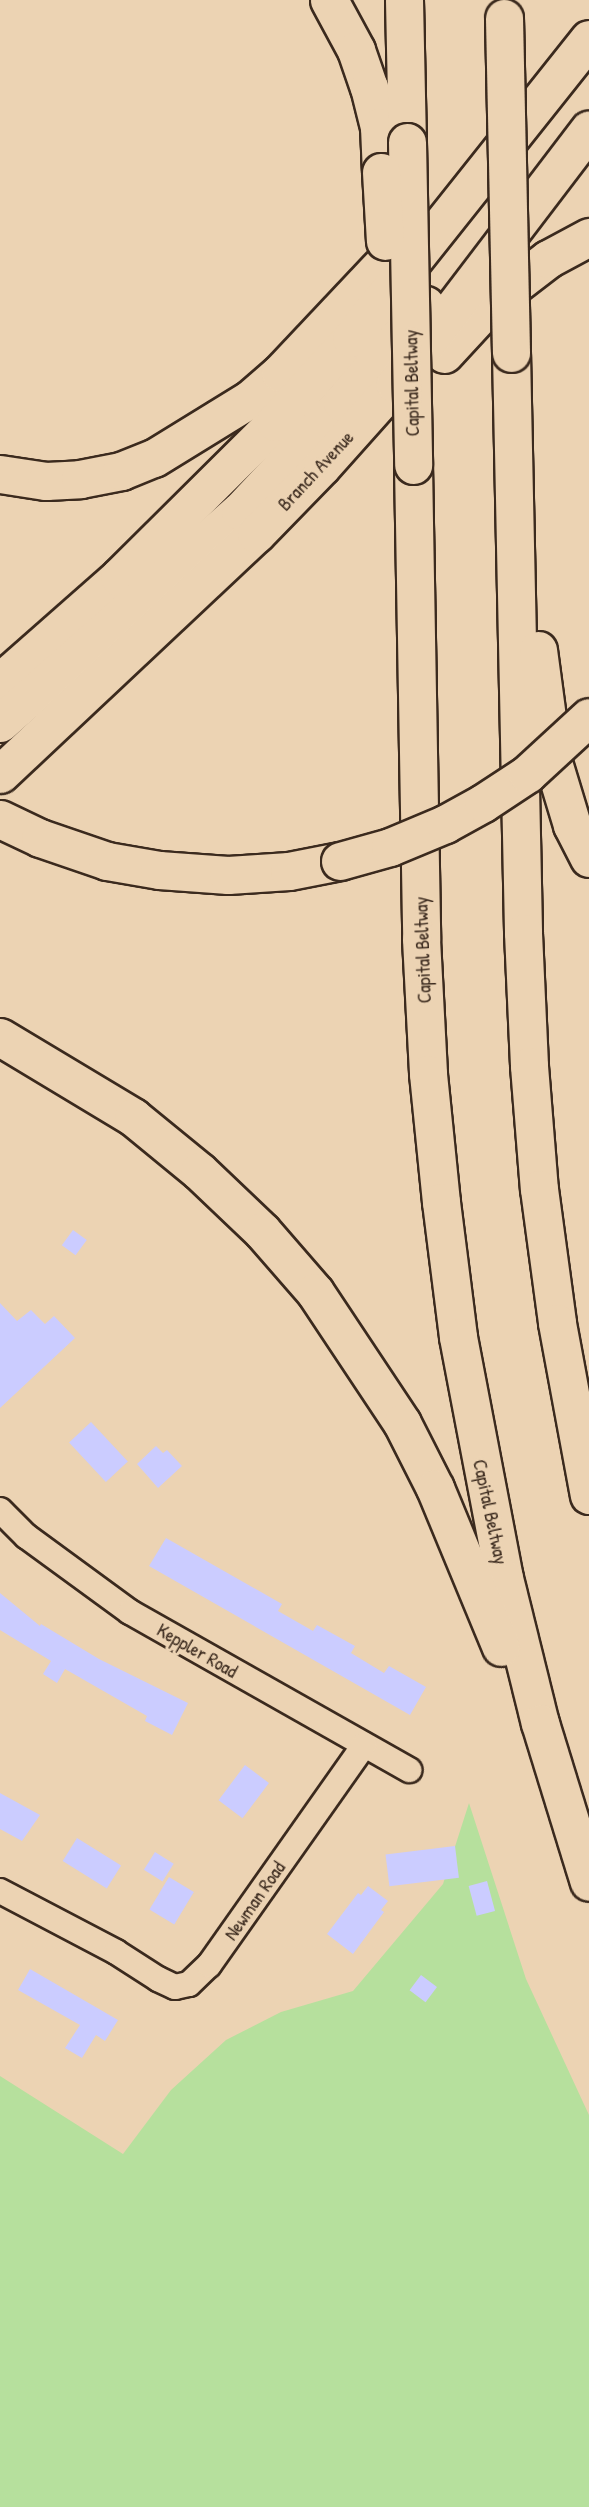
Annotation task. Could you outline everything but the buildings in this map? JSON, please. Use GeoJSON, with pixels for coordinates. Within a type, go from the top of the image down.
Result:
{"type":"FeatureCollection","features":[{"type":"Feature","properties":{"kind":"highway"},"geometry":{"type":"LineString","coordinates":[[329,0],[356,50],[379,127],[406,474]]}},
{"type":"Feature","properties":{"kind":"highway","name":"Capital Beltway"},"geometry":{"type":"LineString","coordinates":[[404,0],[407,142],[406,474],[428,1074],[458,1337],[504,1578],[540,1723],[589,1884]]}},
{"type":"Feature","properties":{"kind":"highway"},"geometry":{"type":"LineString","coordinates":[[504,6],[523,919],[529,1066],[539,1189],[557,1323],[589,1495]]}},
{"type":"Feature","properties":{"kind":"highway"},"geometry":{"type":"LineString","coordinates":[[0,682],[119,577],[275,422],[351,338],[589,39]]}},
{"type":"Feature","properties":{"kind":"highway"},"geometry":{"type":"LineString","coordinates":[[0,474],[46,481],[80,479],[121,471],[154,458],[250,399],[280,373],[561,75]]}},
{"type":"Feature","properties":{"kind":"highway"},"geometry":{"type":"LineString","coordinates":[[0,723],[240,511],[342,402],[589,113]]}},
{"type":"Feature","properties":{"kind":"highway","name":"Branch Avenue"},"geometry":{"type":"LineString","coordinates":[[0,774],[256,534],[386,395],[589,129]]}},
{"type":"Feature","properties":{"kind":"highway"},"geometry":{"type":"LineString","coordinates":[[162,622],[262,541],[332,475],[408,398],[492,302],[548,259],[589,237]]}},
{"type":"Feature","properties":{"kind":"highway"},"geometry":{"type":"LineString","coordinates":[[511,353],[526,538],[546,719],[561,793],[572,825],[589,858]]}},
{"type":"Feature","properties":{"kind":"highway"},"geometry":{"type":"LineString","coordinates":[[0,820],[40,838],[107,860],[159,870],[228,875],[289,871],[390,847],[445,824],[527,774],[589,717]]}},
{"type":"Feature","properties":{"kind":"highway"},"geometry":{"type":"LineString","coordinates":[[0,1037],[133,1117],[199,1171],[262,1231],[315,1292],[402,1423],[435,1488],[513,1677],[589,1884]]}},
{"type":"Feature","properties":{"kind":"street","name":"Keppler Road"},"geometry":{"type":"LineString","coordinates":[[0,1510],[26,1536],[130,1612],[409,1770]]}},
{"type":"Feature","properties":{"kind":"street","name":"Newman Road"},"geometry":{"type":"LineString","coordinates":[[0,1891],[116,1952],[175,1987],[189,1984],[209,1965],[364,1745]]}},
{"type":"Feature","properties":{"kind":"green space"},"geometry":{"type":"Polygon","coordinates":[[[469,1803],[526,1979],[589,2115],[589,2507],[0,2507],[0,2076],[123,2154],[171,2090],[226,2040],[281,2012],[353,1991],[443,1884],[469,1803]]]}}]}
